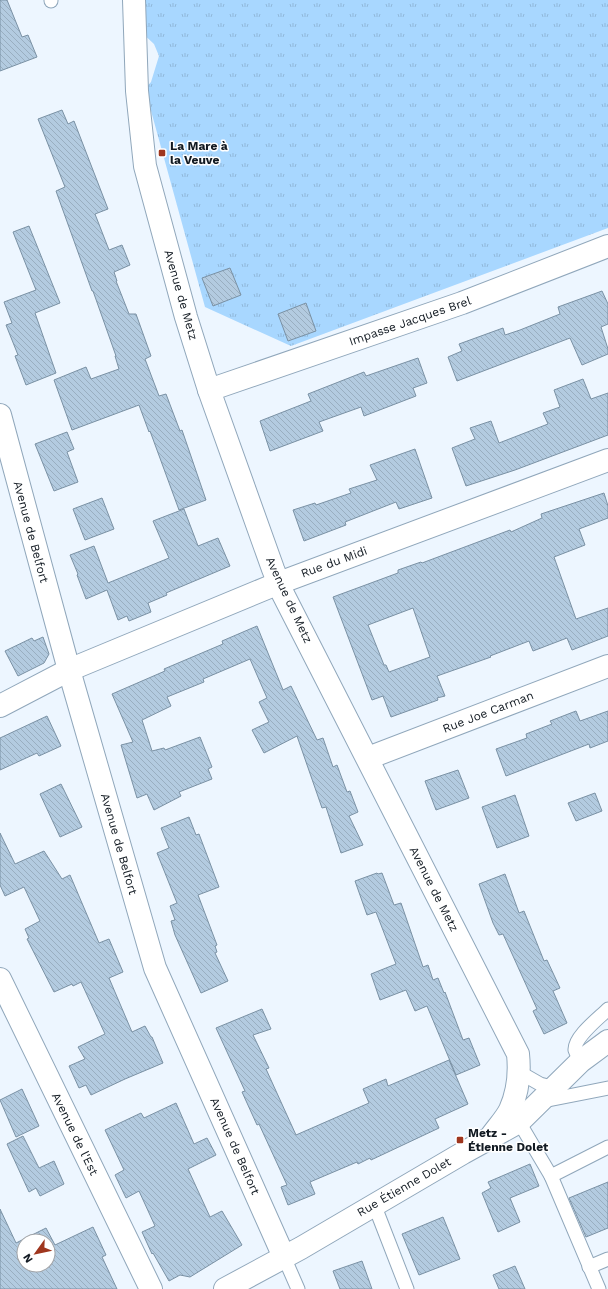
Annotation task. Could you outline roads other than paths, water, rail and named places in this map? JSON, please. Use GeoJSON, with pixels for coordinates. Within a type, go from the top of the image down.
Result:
{"type":"FeatureCollection","features":[{"type":"Feature","properties":{"kind":"street","name":"Avenue de Metz"},"geometry":{"type":"LineString","coordinates":[[134,0],[137,91],[145,166],[186,317],[209,390],[273,569],[518,1054],[520,1072],[516,1093],[509,1110],[490,1138]]}},
{"type":"Feature","properties":{"kind":"street","name":"Impasse Jacques Brel"},"geometry":{"type":"LineString","coordinates":[[209,390],[462,303],[608,246]]}},
{"type":"Feature","properties":{"kind":"street","name":"Avenue de Belfort"},"geometry":{"type":"LineString","coordinates":[[0,415],[69,670],[155,968],[284,1257]]}},
{"type":"Feature","properties":{"kind":"street","name":"Rue du Midi"},"geometry":{"type":"LineString","coordinates":[[0,706],[69,670],[279,583],[608,460]]}},
{"type":"Feature","properties":{"kind":"street","name":"Rue Joe Carman"},"geometry":{"type":"LineString","coordinates":[[368,758],[608,666]]}},
{"type":"Feature","properties":{"kind":"street","name":"Avenue de l'Est"},"geometry":{"type":"LineString","coordinates":[[0,979],[5,1004],[151,1289]]}},
{"type":"Feature","properties":{"kind":"street","name":"Rue Étienne Dolet"},"geometry":{"type":"LineString","coordinates":[[225,1289],[284,1257],[519,1122],[581,1061],[608,1041]]}},
{"type":"Feature","properties":{"kind":"lane"},"geometry":{"type":"LineString","coordinates":[[581,1061],[575,1050],[578,1040],[608,1009]]}},
{"type":"Feature","properties":{"kind":"lane"},"geometry":{"type":"LineString","coordinates":[[520,1072],[540,1084],[548,1095],[608,1088]]}},
{"type":"Feature","properties":{"kind":"lane"},"geometry":{"type":"LineString","coordinates":[[519,1122],[551,1176],[599,1289]]}},
{"type":"Feature","properties":{"kind":"lane"},"geometry":{"type":"LineString","coordinates":[[551,1176],[608,1146]]}},
{"type":"Feature","properties":{"kind":"lane"},"geometry":{"type":"LineString","coordinates":[[374,1204],[407,1289]]}},
{"type":"Feature","properties":{"kind":"lane"},"geometry":{"type":"LineString","coordinates":[[284,1257],[298,1289]]}},
{"type":"Feature","properties":{"kind":"lane"},"geometry":{"type":"LineString","coordinates":[[589,1267],[608,1259]]}},
{"type":"Feature","properties":{"kind":"place","name":"La Mare à la Veuve"},"geometry":{"type":"Point","coordinates":[162,153]}},
{"type":"Feature","properties":{"kind":"place","name":"Metz - Étienne Dolet"},"geometry":{"type":"Point","coordinates":[460,1140]}}]}
